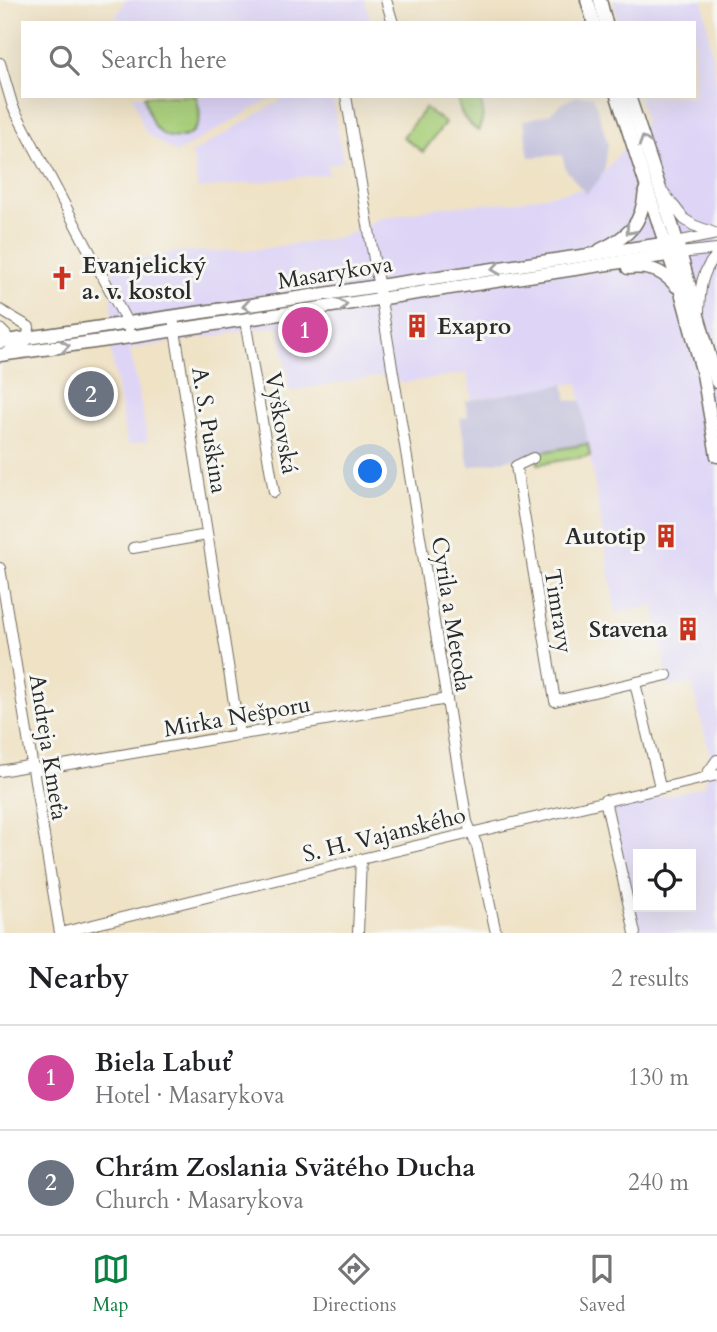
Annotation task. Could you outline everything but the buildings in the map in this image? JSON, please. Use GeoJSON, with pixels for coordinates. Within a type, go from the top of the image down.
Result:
{"type":"FeatureCollection","features":[{"type":"Feature","properties":{"kind":"main road"},"geometry":{"type":"LineString","coordinates":[[587,0],[593,21]]}},
{"type":"Feature","properties":{"kind":"main road"},"geometry":{"type":"LineString","coordinates":[[600,0],[605,21]]}},
{"type":"Feature","properties":{"kind":"main road"},"geometry":{"type":"LineString","coordinates":[[588,256],[622,238],[634,227],[652,184],[618,98]]}},
{"type":"Feature","properties":{"kind":"main road"},"geometry":{"type":"LineString","coordinates":[[630,98],[652,184],[698,315],[717,382]]}},
{"type":"Feature","properties":{"kind":"main road"},"geometry":{"type":"LineString","coordinates":[[673,248],[681,292],[703,374],[717,456]]}},
{"type":"Feature","properties":{"kind":"main road","name":"Masarykova"},"geometry":{"type":"LineString","coordinates":[[380,293],[600,266],[673,248]]}},
{"type":"Feature","properties":{"kind":"main road","name":"Masarykova"},"geometry":{"type":"LineString","coordinates":[[0,355],[129,331],[380,293],[588,256],[673,248]]}},
{"type":"Feature","properties":{"kind":"main road"},"geometry":{"type":"LineString","coordinates":[[600,266],[650,268],[670,278],[681,292]]}},
{"type":"Feature","properties":{"kind":"main road","name":"Masarykova"},"geometry":{"type":"LineString","coordinates":[[174,324],[245,320],[282,308]]}},
{"type":"Feature","properties":{"kind":"main road","name":"Masarykova"},"geometry":{"type":"LineString","coordinates":[[4,342],[28,333],[47,335],[129,331]]}},
{"type":"Feature","properties":{"kind":"street"},"geometry":{"type":"LineString","coordinates":[[386,0],[392,21]]}},
{"type":"Feature","properties":{"kind":"street"},"geometry":{"type":"LineString","coordinates":[[0,63],[13,107],[129,331]]}},
{"type":"Feature","properties":{"kind":"street","name":"Cyrila a Metoda"},"geometry":{"type":"LineString","coordinates":[[345,98],[467,822],[477,846],[496,933]]}},
{"type":"Feature","properties":{"kind":"street"},"geometry":{"type":"LineString","coordinates":[[652,184],[684,219],[717,234]]}},
{"type":"Feature","properties":{"kind":"street"},"geometry":{"type":"LineString","coordinates":[[673,248],[717,234]]}},
{"type":"Feature","properties":{"kind":"street"},"geometry":{"type":"LineString","coordinates":[[673,248],[717,249]]}},
{"type":"Feature","properties":{"kind":"street"},"geometry":{"type":"LineString","coordinates":[[698,315],[702,279],[717,255]]}},
{"type":"Feature","properties":{"kind":"street"},"geometry":{"type":"LineString","coordinates":[[0,310],[28,333],[18,353],[4,342],[6,335],[0,329]]}},
{"type":"Feature","properties":{"kind":"street","name":"Vyškovská"},"geometry":{"type":"LineString","coordinates":[[245,320],[274,492]]}},
{"type":"Feature","properties":{"kind":"street","name":"A. S. Puškina"},"geometry":{"type":"LineString","coordinates":[[174,324],[239,734]]}},
{"type":"Feature","properties":{"kind":"street","name":"Timravy"},"geometry":{"type":"LineString","coordinates":[[533,458],[516,466],[555,701],[667,675]]}},
{"type":"Feature","properties":{"kind":"street"},"geometry":{"type":"LineString","coordinates":[[133,548],[207,535]]}},
{"type":"Feature","properties":{"kind":"street","name":"Andreja Kmeťa"},"geometry":{"type":"LineString","coordinates":[[0,568],[60,933]]}},
{"type":"Feature","properties":{"kind":"street"},"geometry":{"type":"LineString","coordinates":[[635,683],[660,787]]}},
{"type":"Feature","properties":{"kind":"street","name":"Mirka Nešporu"},"geometry":{"type":"LineString","coordinates":[[0,771],[34,768],[447,699]]}},
{"type":"Feature","properties":{"kind":"street"},"geometry":{"type":"LineString","coordinates":[[717,760],[705,778],[717,783]]}},
{"type":"Feature","properties":{"kind":"street","name":"S. H. Vajanského"},"geometry":{"type":"LineString","coordinates":[[60,933],[717,775]]}},
{"type":"Feature","properties":{"kind":"street"},"geometry":{"type":"LineString","coordinates":[[605,800],[635,933]]}},
{"type":"Feature","properties":{"kind":"street"},"geometry":{"type":"LineString","coordinates":[[358,933],[360,859]]}},
{"type":"Feature","properties":{"kind":"shaded area"},"geometry":{"type":"Polygon","coordinates":[[[125,0],[365,0],[371,21],[114,21],[125,0]]]}},
{"type":"Feature","properties":{"kind":"shaded area"},"geometry":{"type":"Polygon","coordinates":[[[613,0],[703,0],[717,87],[717,933],[639,933],[634,912],[696,912],[696,849],[633,849],[633,906],[611,809],[705,786],[706,763],[710,756],[692,684],[669,687],[654,606],[616,613],[578,383],[472,399],[467,373],[403,383],[380,376],[290,391],[279,326],[130,349],[148,441],[127,445],[111,352],[113,266],[175,252],[253,250],[343,237],[378,219],[440,207],[513,202],[580,189],[586,194],[645,122],[639,98],[696,98],[696,21],[618,21],[613,0]]]}},
{"type":"Feature","properties":{"kind":"shaded area"},"geometry":{"type":"Polygon","coordinates":[[[134,98],[272,98],[176,153],[145,132],[134,98]]]}},
{"type":"Feature","properties":{"kind":"shaded area"},"geometry":{"type":"Polygon","coordinates":[[[285,98],[332,98],[343,162],[327,165],[329,174],[198,189],[192,153],[285,98]]]}},
{"type":"Feature","properties":{"kind":"shaded area"},"geometry":{"type":"Polygon","coordinates":[[[573,98],[594,98],[608,144],[604,171],[586,194],[566,170],[562,155],[529,157],[523,121],[549,114],[573,98]]]}},
{"type":"Feature","properties":{"kind":"shaded area"},"geometry":{"type":"Polygon","coordinates":[[[564,384],[567,400],[581,401],[588,444],[469,467],[460,418],[468,417],[465,401],[564,384]]]}},
{"type":"Feature","properties":{"kind":"green space"},"geometry":{"type":"Polygon","coordinates":[[[145,98],[196,98],[199,121],[190,134],[178,138],[166,136],[150,117],[145,98]]]}},
{"type":"Feature","properties":{"kind":"green space"},"geometry":{"type":"Polygon","coordinates":[[[458,98],[479,98],[483,114],[478,131],[469,124],[459,107],[458,98]]]}},
{"type":"Feature","properties":{"kind":"green space"},"geometry":{"type":"Polygon","coordinates":[[[425,108],[445,123],[423,152],[403,137],[425,108]]]}},
{"type":"Feature","properties":{"kind":"green space"},"geometry":{"type":"Polygon","coordinates":[[[588,444],[590,456],[538,464],[536,453],[588,444]]]}},
{"type":"Feature","properties":{"kind":"place","name":"Evanjelický a. v. kostol"},"geometry":{"type":"Point","coordinates":[62,278]}},
{"type":"Feature","properties":{"kind":"place","name":"Exapro"},"geometry":{"type":"Point","coordinates":[417,326]}},
{"type":"Feature","properties":{"kind":"place","name":"Biela Labuť"},"geometry":{"type":"Point","coordinates":[305,330]}},
{"type":"Feature","properties":{"kind":"place","name":"Chrám Zoslania Svätého Ducha"},"geometry":{"type":"Point","coordinates":[91,394]}},
{"type":"Feature","properties":{"kind":"place","name":"Autotip"},"geometry":{"type":"Point","coordinates":[666,536]}},
{"type":"Feature","properties":{"kind":"place","name":"Stavena"},"geometry":{"type":"Point","coordinates":[688,629]}}]}
